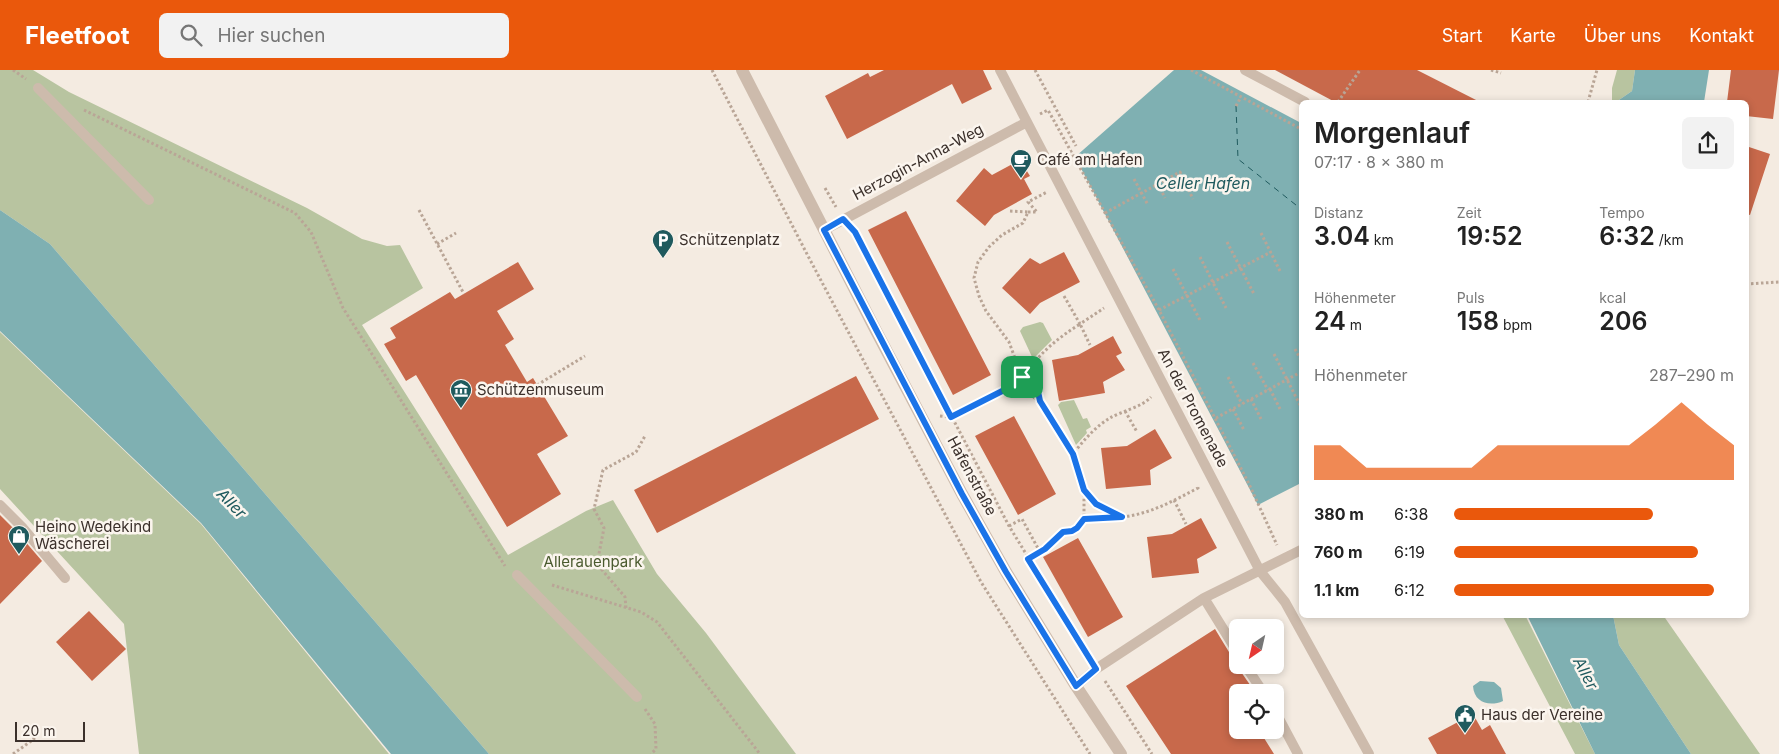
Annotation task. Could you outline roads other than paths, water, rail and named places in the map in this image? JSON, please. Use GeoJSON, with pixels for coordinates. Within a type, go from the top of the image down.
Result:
{"type":"FeatureCollection","features":[{"type":"Feature","properties":{"kind":"street","name":"Hafenstraße"},"geometry":{"type":"LineString","coordinates":[[742,70],[962,494],[1006,572],[1076,686],[1121,754]]}},
{"type":"Feature","properties":{"kind":"lane","name":"An der Promenade"},"geometry":{"type":"LineString","coordinates":[[1000,70],[1260,571],[1285,602],[1370,754]]}},
{"type":"Feature","properties":{"kind":"lane"},"geometry":{"type":"LineString","coordinates":[[1245,70],[1301,100]]}},
{"type":"Feature","properties":{"kind":"lane"},"geometry":{"type":"LineString","coordinates":[[38,88],[149,200]]}},
{"type":"Feature","properties":{"kind":"lane","name":"Herzogin-Anna-Weg"},"geometry":{"type":"LineString","coordinates":[[824,230],[1027,122]]}},
{"type":"Feature","properties":{"kind":"lane"},"geometry":{"type":"LineString","coordinates":[[0,505],[22,527],[65,578]]}},
{"type":"Feature","properties":{"kind":"lane"},"geometry":{"type":"LineString","coordinates":[[1076,686],[1096,669],[1204,598],[1299,551]]}},
{"type":"Feature","properties":{"kind":"lane"},"geometry":{"type":"LineString","coordinates":[[518,575],[637,697]]}},
{"type":"Feature","properties":{"kind":"lane"},"geometry":{"type":"LineString","coordinates":[[1204,598],[1229,638]]}},
{"type":"Feature","properties":{"kind":"lane"},"geometry":{"type":"LineString","coordinates":[[1284,728],[1298,754]]}},
{"type":"Feature","properties":{"kind":"water","name":"Celler Hafen"},"geometry":{"type":"Polygon","coordinates":[[[1174,70],[1201,70],[1299,122],[1299,484],[1258,505],[1075,157],[1174,70]]]}},
{"type":"Feature","properties":{"kind":"water"},"geometry":{"type":"Polygon","coordinates":[[[1635,70],[1709,70],[1704,100],[1619,100],[1632,91],[1635,70]]]}},
{"type":"Feature","properties":{"kind":"water","name":"Aller"},"geometry":{"type":"Polygon","coordinates":[[[0,210],[50,244],[489,754],[391,754],[201,523],[0,331],[0,210]]]}},
{"type":"Feature","properties":{"kind":"water","name":"Aller"},"geometry":{"type":"Polygon","coordinates":[[[1528,618],[1614,618],[1619,645],[1691,754],[1595,754],[1528,618]]]}},
{"type":"Feature","properties":{"kind":"water"},"geometry":{"type":"Polygon","coordinates":[[[1480,681],[1494,682],[1501,688],[1503,701],[1493,704],[1480,700],[1474,692],[1473,686],[1480,681]]]}},
{"type":"Feature","properties":{"kind":"place","name":"Café am Hafen"},"geometry":{"type":"Point","coordinates":[1021,179]}},
{"type":"Feature","properties":{"kind":"place","name":"Schützenplatz"},"geometry":{"type":"Point","coordinates":[663,259]}},
{"type":"Feature","properties":{"kind":"place","name":"Schützenmuseum"},"geometry":{"type":"Point","coordinates":[461,409]}},
{"type":"Feature","properties":{"kind":"place","name":"Heino Wedekind Wäscherei"},"geometry":{"type":"Point","coordinates":[19,555]}},
{"type":"Feature","properties":{"kind":"place","name":"Haus der Vereine"},"geometry":{"type":"Point","coordinates":[1465,734]}},
{"type":"Feature","properties":{"kind":"park label","name":"Allerauenpark"},"geometry":{"type":"Point","coordinates":[593,562]}}]}
